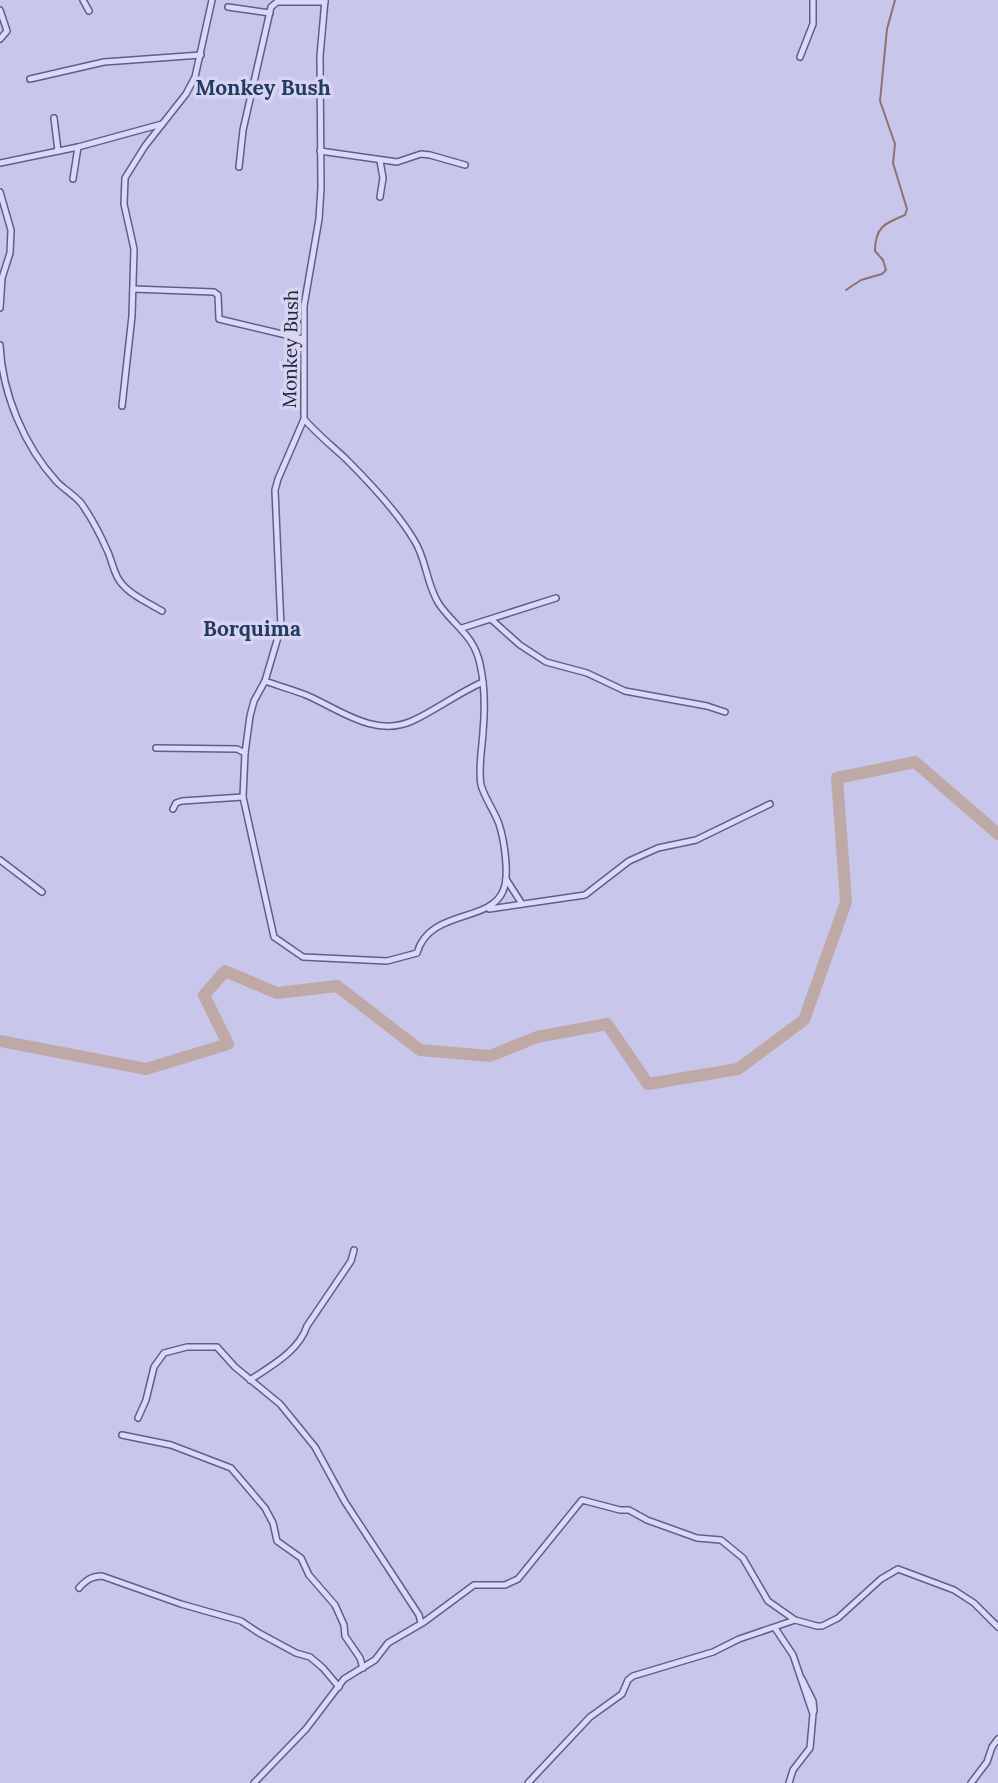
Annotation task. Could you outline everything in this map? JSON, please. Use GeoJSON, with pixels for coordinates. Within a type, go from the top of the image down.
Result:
{"type":"FeatureCollection","features":[{"type":"Feature","properties":{"kind":"street"},"geometry":{"type":"LineString","coordinates":[[83,0],[89,10]]}},
{"type":"Feature","properties":{"kind":"street"},"geometry":{"type":"LineString","coordinates":[[122,405],[131,327],[134,249],[124,204],[124,185],[134,163],[186,94],[195,77],[212,0]]}},
{"type":"Feature","properties":{"kind":"street"},"geometry":{"type":"LineString","coordinates":[[800,57],[813,24],[813,0]]}},
{"type":"Feature","properties":{"kind":"street"},"geometry":{"type":"LineString","coordinates":[[239,167],[243,130],[273,3],[325,1]]}},
{"type":"Feature","properties":{"kind":"street","name":"Monkey Bush"},"geometry":{"type":"LineString","coordinates":[[325,1],[320,56],[319,219],[306,285],[303,339],[306,400],[304,419],[275,490],[282,615],[277,646],[265,681],[254,701],[245,753],[243,797],[275,937],[303,957],[396,960],[417,953],[424,940],[451,919],[489,909]]}},
{"type":"Feature","properties":{"kind":"street"},"geometry":{"type":"LineString","coordinates":[[228,7],[270,13]]}},
{"type":"Feature","properties":{"kind":"street"},"geometry":{"type":"LineString","coordinates":[[0,10],[7,31],[0,39]]}},
{"type":"Feature","properties":{"kind":"street"},"geometry":{"type":"LineString","coordinates":[[30,79],[104,62],[201,55]]}},
{"type":"Feature","properties":{"kind":"street"},"geometry":{"type":"LineString","coordinates":[[54,118],[58,151]]}},
{"type":"Feature","properties":{"kind":"street"},"geometry":{"type":"LineString","coordinates":[[0,163],[78,147],[162,124]]}},
{"type":"Feature","properties":{"kind":"street"},"geometry":{"type":"LineString","coordinates":[[73,179],[78,147]]}},
{"type":"Feature","properties":{"kind":"street"},"geometry":{"type":"LineString","coordinates":[[320,150],[397,162],[421,154],[465,165]]}},
{"type":"Feature","properties":{"kind":"street"},"geometry":{"type":"LineString","coordinates":[[380,161],[383,178],[380,197]]}},
{"type":"Feature","properties":{"kind":"street"},"geometry":{"type":"LineString","coordinates":[[0,192],[11,229],[10,253],[2,278],[0,308]]}},
{"type":"Feature","properties":{"kind":"street"},"geometry":{"type":"LineString","coordinates":[[133,289],[214,292],[218,295],[219,319],[303,339]]}},
{"type":"Feature","properties":{"kind":"street"},"geometry":{"type":"LineString","coordinates":[[0,345],[1,365],[9,396],[33,447],[57,482],[79,501],[108,552],[119,581],[162,611]]}},
{"type":"Feature","properties":{"kind":"street"},"geometry":{"type":"LineString","coordinates":[[304,419],[346,459],[404,525],[423,558],[430,587],[438,602],[471,639],[477,652],[485,711],[480,775],[482,788],[499,824],[504,845],[506,879],[501,895],[489,909]]}},
{"type":"Feature","properties":{"kind":"street"},"geometry":{"type":"LineString","coordinates":[[462,628],[555,598]]}},
{"type":"Feature","properties":{"kind":"street"},"geometry":{"type":"LineString","coordinates":[[492,620],[520,645],[546,662],[587,673],[625,691],[726,712]]}},
{"type":"Feature","properties":{"kind":"street"},"geometry":{"type":"LineString","coordinates":[[265,681],[304,694],[354,719],[374,725],[413,721],[483,682]]}},
{"type":"Feature","properties":{"kind":"street"},"geometry":{"type":"LineString","coordinates":[[156,748],[237,749],[245,753]]}},
{"type":"Feature","properties":{"kind":"street"},"geometry":{"type":"LineString","coordinates":[[173,808],[176,803],[182,801],[243,797]]}},
{"type":"Feature","properties":{"kind":"street"},"geometry":{"type":"LineString","coordinates":[[489,909],[585,895],[629,861],[658,848],[696,840],[770,804]]}},
{"type":"Feature","properties":{"kind":"street"},"geometry":{"type":"LineString","coordinates":[[0,860],[42,892]]}},
{"type":"Feature","properties":{"kind":"street"},"geometry":{"type":"LineString","coordinates":[[506,879],[522,904]]}},
{"type":"Feature","properties":{"kind":"street"},"geometry":{"type":"LineString","coordinates":[[250,1380],[292,1349],[304,1335],[307,1325],[347,1268],[354,1250]]}},
{"type":"Feature","properties":{"kind":"street"},"geometry":{"type":"LineString","coordinates":[[138,1418],[158,1358],[170,1350],[217,1347],[250,1380],[280,1404],[315,1447],[345,1502],[419,1615],[421,1623]]}},
{"type":"Feature","properties":{"kind":"street"},"geometry":{"type":"LineString","coordinates":[[122,1435],[172,1445],[231,1468],[265,1508],[273,1523],[277,1541],[301,1558],[309,1575],[335,1605],[344,1625],[345,1636],[360,1658],[363,1668]]}},
{"type":"Feature","properties":{"kind":"street"},"geometry":{"type":"LineString","coordinates":[[254,1783],[306,1729],[349,1675],[375,1660],[388,1643],[474,1585],[505,1585],[518,1579],[582,1500],[629,1510],[647,1520],[697,1538],[720,1540],[743,1558],[768,1601],[795,1619],[822,1626],[838,1618],[881,1579],[898,1569],[954,1590],[974,1603],[998,1627]]}},
{"type":"Feature","properties":{"kind":"street"},"geometry":{"type":"LineString","coordinates":[[79,1588],[86,1580],[103,1576],[181,1604],[241,1621],[296,1653],[310,1657],[339,1687]]}},
{"type":"Feature","properties":{"kind":"street"},"geometry":{"type":"LineString","coordinates":[[528,1783],[590,1717],[622,1695],[628,1680],[633,1676],[713,1652],[795,1619]]}},
{"type":"Feature","properties":{"kind":"street"},"geometry":{"type":"LineString","coordinates":[[775,1628],[788,1644],[813,1714],[810,1748],[793,1770],[789,1783]]}},
{"type":"Feature","properties":{"kind":"street"},"geometry":{"type":"LineString","coordinates":[[971,1783],[987,1762],[998,1739]]}},
{"type":"Feature","properties":{"kind":"waterway"},"geometry":{"type":"LineString","coordinates":[[846,290],[861,280],[882,274],[886,270],[883,260],[875,251],[877,236],[882,227],[905,215],[907,209],[893,163],[895,144],[880,101],[887,29],[895,0]]}},
{"type":"Feature","properties":{"kind":"waterway"},"geometry":{"type":"LineString","coordinates":[[0,1041],[146,1069],[228,1044],[204,995],[225,971],[277,993],[337,986],[420,1050],[490,1056],[537,1037],[607,1024],[648,1084],[738,1069],[804,1020],[846,902],[837,778],[915,762],[998,834]]}},
{"type":"Feature","properties":{"kind":"district","name":"Monkey Bush"},"geometry":{"type":"Point","coordinates":[263,88]}},
{"type":"Feature","properties":{"kind":"district","name":"Borquima"},"geometry":{"type":"Point","coordinates":[252,629]}}]}
